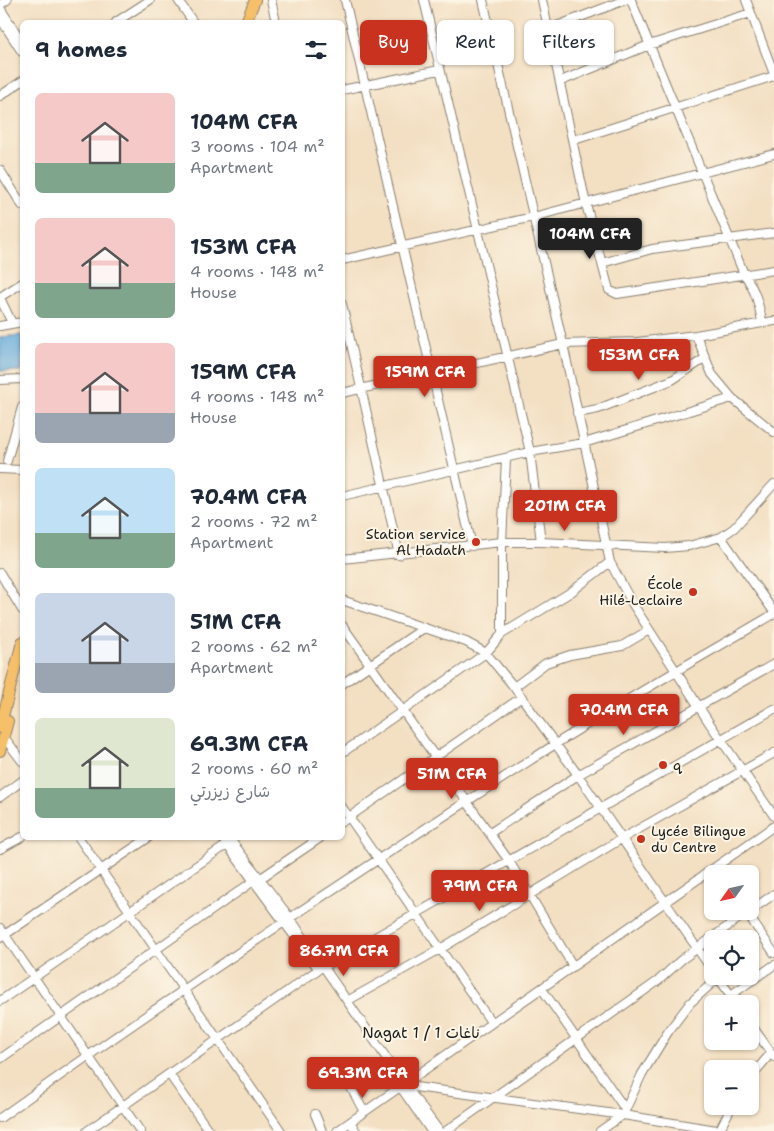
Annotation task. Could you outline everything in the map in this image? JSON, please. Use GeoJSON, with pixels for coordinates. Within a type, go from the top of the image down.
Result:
{"type":"FeatureCollection","features":[{"type":"Feature","properties":{"kind":"main road"},"geometry":{"type":"LineString","coordinates":[[247,20],[255,0]]}},
{"type":"Feature","properties":{"kind":"main road"},"geometry":{"type":"LineString","coordinates":[[254,20],[262,0]]}},
{"type":"Feature","properties":{"kind":"main road"},"geometry":{"type":"LineString","coordinates":[[0,751],[2,732],[20,651]]}},
{"type":"Feature","properties":{"kind":"main road"},"geometry":{"type":"LineString","coordinates":[[2,732],[20,673]]}},
{"type":"Feature","properties":{"kind":"street"},"geometry":{"type":"LineString","coordinates":[[8,0],[0,6],[20,39]]}},
{"type":"Feature","properties":{"kind":"street"},"geometry":{"type":"LineString","coordinates":[[119,20],[150,0]]}},
{"type":"Feature","properties":{"kind":"street"},"geometry":{"type":"LineString","coordinates":[[178,0],[192,20]]}},
{"type":"Feature","properties":{"kind":"street"},"geometry":{"type":"LineString","coordinates":[[271,0],[276,20]]}},
{"type":"Feature","properties":{"kind":"street"},"geometry":{"type":"LineString","coordinates":[[345,0],[403,246],[453,472],[472,546]]}},
{"type":"Feature","properties":{"kind":"street"},"geometry":{"type":"LineString","coordinates":[[424,0],[530,452],[541,542]]}},
{"type":"Feature","properties":{"kind":"street"},"geometry":{"type":"LineString","coordinates":[[483,0],[563,344],[610,562],[632,603],[676,672],[774,816]]}},
{"type":"Feature","properties":{"kind":"street"},"geometry":{"type":"LineString","coordinates":[[542,0],[547,20]]}},
{"type":"Feature","properties":{"kind":"street"},"geometry":{"type":"LineString","coordinates":[[572,20],[624,0]]}},
{"type":"Feature","properties":{"kind":"street"},"geometry":{"type":"LineString","coordinates":[[631,0],[731,238],[744,274],[752,285],[759,303],[762,322]]}},
{"type":"Feature","properties":{"kind":"street"},"geometry":{"type":"LineString","coordinates":[[574,140],[774,75],[746,0]]}},
{"type":"Feature","properties":{"kind":"street"},"geometry":{"type":"LineString","coordinates":[[560,81],[649,45],[751,13]]}},
{"type":"Feature","properties":{"kind":"street"},"geometry":{"type":"LineString","coordinates":[[0,18],[20,49]]}},
{"type":"Feature","properties":{"kind":"street"},"geometry":{"type":"LineString","coordinates":[[557,65],[586,204],[609,290],[617,294],[774,270]]}},
{"type":"Feature","properties":{"kind":"street"},"geometry":{"type":"LineString","coordinates":[[345,89],[440,70]]}},
{"type":"Feature","properties":{"kind":"street"},"geometry":{"type":"LineString","coordinates":[[0,96],[20,82]]}},
{"type":"Feature","properties":{"kind":"street"},"geometry":{"type":"LineString","coordinates":[[345,259],[586,204],[774,154]]}},
{"type":"Feature","properties":{"kind":"street"},"geometry":{"type":"LineString","coordinates":[[0,170],[20,202]]}},
{"type":"Feature","properties":{"kind":"street"},"geometry":{"type":"LineString","coordinates":[[602,263],[652,249],[774,233]]}},
{"type":"Feature","properties":{"kind":"street"},"geometry":{"type":"LineString","coordinates":[[12,323],[0,298],[20,284]]}},
{"type":"Feature","properties":{"kind":"street"},"geometry":{"type":"LineString","coordinates":[[345,317],[386,488],[399,554]]}},
{"type":"Feature","properties":{"kind":"street"},"geometry":{"type":"LineString","coordinates":[[345,392],[506,355],[563,344],[637,342],[696,335],[774,320]]}},
{"type":"Feature","properties":{"kind":"street"},"geometry":{"type":"LineString","coordinates":[[0,326],[20,322]]}},
{"type":"Feature","properties":{"kind":"street"},"geometry":{"type":"LineString","coordinates":[[696,335],[704,359],[712,374],[732,398],[774,432]]}},
{"type":"Feature","properties":{"kind":"street"},"geometry":{"type":"LineString","coordinates":[[578,413],[598,409],[672,380],[704,359]]}},
{"type":"Feature","properties":{"kind":"street"},"geometry":{"type":"LineString","coordinates":[[0,380],[20,379]]}},
{"type":"Feature","properties":{"kind":"street"},"geometry":{"type":"LineString","coordinates":[[345,495],[386,488],[506,460],[530,452],[584,443],[732,398]]}},
{"type":"Feature","properties":{"kind":"street"},"geometry":{"type":"LineString","coordinates":[[20,413],[4,460],[20,468]]}},
{"type":"Feature","properties":{"kind":"street"},"geometry":{"type":"LineString","coordinates":[[502,634],[502,542],[506,460]]}},
{"type":"Feature","properties":{"kind":"street"},"geometry":{"type":"LineString","coordinates":[[0,469],[20,469]]}},
{"type":"Feature","properties":{"kind":"street"},"geometry":{"type":"LineString","coordinates":[[345,558],[399,554],[502,542],[675,548],[721,538],[734,528],[774,484]]}},
{"type":"Feature","properties":{"kind":"street"},"geometry":{"type":"LineString","coordinates":[[0,1118],[89,1054],[378,858],[468,803],[555,744],[774,613],[721,538]]}},
{"type":"Feature","properties":{"kind":"street"},"geometry":{"type":"LineString","coordinates":[[345,751],[486,653],[502,634],[571,592],[610,562]]}},
{"type":"Feature","properties":{"kind":"street"},"geometry":{"type":"LineString","coordinates":[[0,573],[20,607]]}},
{"type":"Feature","properties":{"kind":"street"},"geometry":{"type":"LineString","coordinates":[[345,601],[466,642],[486,653],[522,697],[578,775],[704,957]]}},
{"type":"Feature","properties":{"kind":"street"},"geometry":{"type":"LineString","coordinates":[[345,628],[402,712],[509,861],[573,966]]}},
{"type":"Feature","properties":{"kind":"street"},"geometry":{"type":"LineString","coordinates":[[345,682],[424,628]]}},
{"type":"Feature","properties":{"kind":"street"},"geometry":{"type":"LineString","coordinates":[[514,687],[546,663],[570,655],[622,646],[650,630]]}},
{"type":"Feature","properties":{"kind":"street"},"geometry":{"type":"LineString","coordinates":[[490,833],[578,775],[774,664]]}},
{"type":"Feature","properties":{"kind":"street"},"geometry":{"type":"LineString","coordinates":[[345,820],[522,697]]}},
{"type":"Feature","properties":{"kind":"street"},"geometry":{"type":"LineString","coordinates":[[86,1131],[321,968],[774,709]]}},
{"type":"Feature","properties":{"kind":"street"},"geometry":{"type":"LineString","coordinates":[[2,732],[20,758]]}},
{"type":"Feature","properties":{"kind":"street"},"geometry":{"type":"LineString","coordinates":[[347,1001],[442,948],[621,839],[774,753]]}},
{"type":"Feature","properties":{"kind":"street"},"geometry":{"type":"LineString","coordinates":[[0,797],[20,782]]}},
{"type":"Feature","properties":{"kind":"street"},"geometry":{"type":"LineString","coordinates":[[345,811],[442,948],[491,1022]]}},
{"type":"Feature","properties":{"kind":"street"},"geometry":{"type":"LineString","coordinates":[[336,1131],[774,826]]}},
{"type":"Feature","properties":{"kind":"street"},"geometry":{"type":"LineString","coordinates":[[0,849],[20,838]]}},
{"type":"Feature","properties":{"kind":"street"},"geometry":{"type":"LineString","coordinates":[[79,840],[130,910],[281,1131]]}},
{"type":"Feature","properties":{"kind":"street"},"geometry":{"type":"LineString","coordinates":[[3,937],[145,840]]}},
{"type":"Feature","properties":{"kind":"street"},"geometry":{"type":"LineString","coordinates":[[0,1060],[258,879],[317,840]]}},
{"type":"Feature","properties":{"kind":"street"},"geometry":{"type":"LineString","coordinates":[[0,1000],[229,841],[439,1131]]}},
{"type":"Feature","properties":{"kind":"street"},"geometry":{"type":"LineString","coordinates":[[759,905],[774,894]]}},
{"type":"Feature","properties":{"kind":"street"},"geometry":{"type":"LineString","coordinates":[[446,1131],[658,981],[681,960],[738,920]]}},
{"type":"Feature","properties":{"kind":"street"},"geometry":{"type":"LineString","coordinates":[[754,920],[774,953]]}},
{"type":"Feature","properties":{"kind":"street"},"geometry":{"type":"LineString","coordinates":[[0,928],[3,937],[63,1016],[140,1131]]}},
{"type":"Feature","properties":{"kind":"street"},"geometry":{"type":"LineString","coordinates":[[724,985],[731,995],[774,965]]}},
{"type":"Feature","properties":{"kind":"street"},"geometry":{"type":"LineString","coordinates":[[321,968],[347,1001],[404,1085],[431,1131]]}},
{"type":"Feature","properties":{"kind":"street"},"geometry":{"type":"LineString","coordinates":[[600,1131],[624,1112],[642,1074],[668,1032],[690,1003],[709,985]]}},
{"type":"Feature","properties":{"kind":"street"},"geometry":{"type":"LineString","coordinates":[[542,989],[624,1112]]}},
{"type":"Feature","properties":{"kind":"street"},"geometry":{"type":"LineString","coordinates":[[759,1035],[771,1052]]}},
{"type":"Feature","properties":{"kind":"street"},"geometry":{"type":"LineString","coordinates":[[759,1067],[771,1052],[774,1042]]}},
{"type":"Feature","properties":{"kind":"street"},"geometry":{"type":"LineString","coordinates":[[169,1074],[209,1131]]}},
{"type":"Feature","properties":{"kind":"street"},"geometry":{"type":"LineString","coordinates":[[347,1080],[364,1112]]}},
{"type":"Feature","properties":{"kind":"street"},"geometry":{"type":"LineString","coordinates":[[404,1085],[624,1112],[723,1131]]}},
{"type":"Feature","properties":{"kind":"street"},"geometry":{"type":"LineString","coordinates":[[315,1114],[322,1131]]}},
{"type":"Feature","properties":{"kind":"street"},"geometry":{"type":"LineString","coordinates":[[719,1131],[727,1115]]}},
{"type":"Feature","properties":{"kind":"street"},"geometry":{"type":"LineString","coordinates":[[350,1122],[356,1131]]}},
{"type":"Feature","properties":{"kind":"water"},"geometry":{"type":"Polygon","coordinates":[[[20,335],[20,371],[0,371],[0,337],[20,335]]]}},
{"type":"Feature","properties":{"kind":"place","name":"Station service Al Hadath"},"geometry":{"type":"Point","coordinates":[476,542]}},
{"type":"Feature","properties":{"kind":"place","name":"École Hilé-Leclaire"},"geometry":{"type":"Point","coordinates":[693,592]}},
{"type":"Feature","properties":{"kind":"place","name":"q"},"geometry":{"type":"Point","coordinates":[663,765]}},
{"type":"Feature","properties":{"kind":"place","name":"Lycée Bilingue du Centre"},"geometry":{"type":"Point","coordinates":[641,839]}},
{"type":"Feature","properties":{"kind":"district","name":"Nagat 1 / ناغات 1"},"geometry":{"type":"Point","coordinates":[421,1033]}}]}
